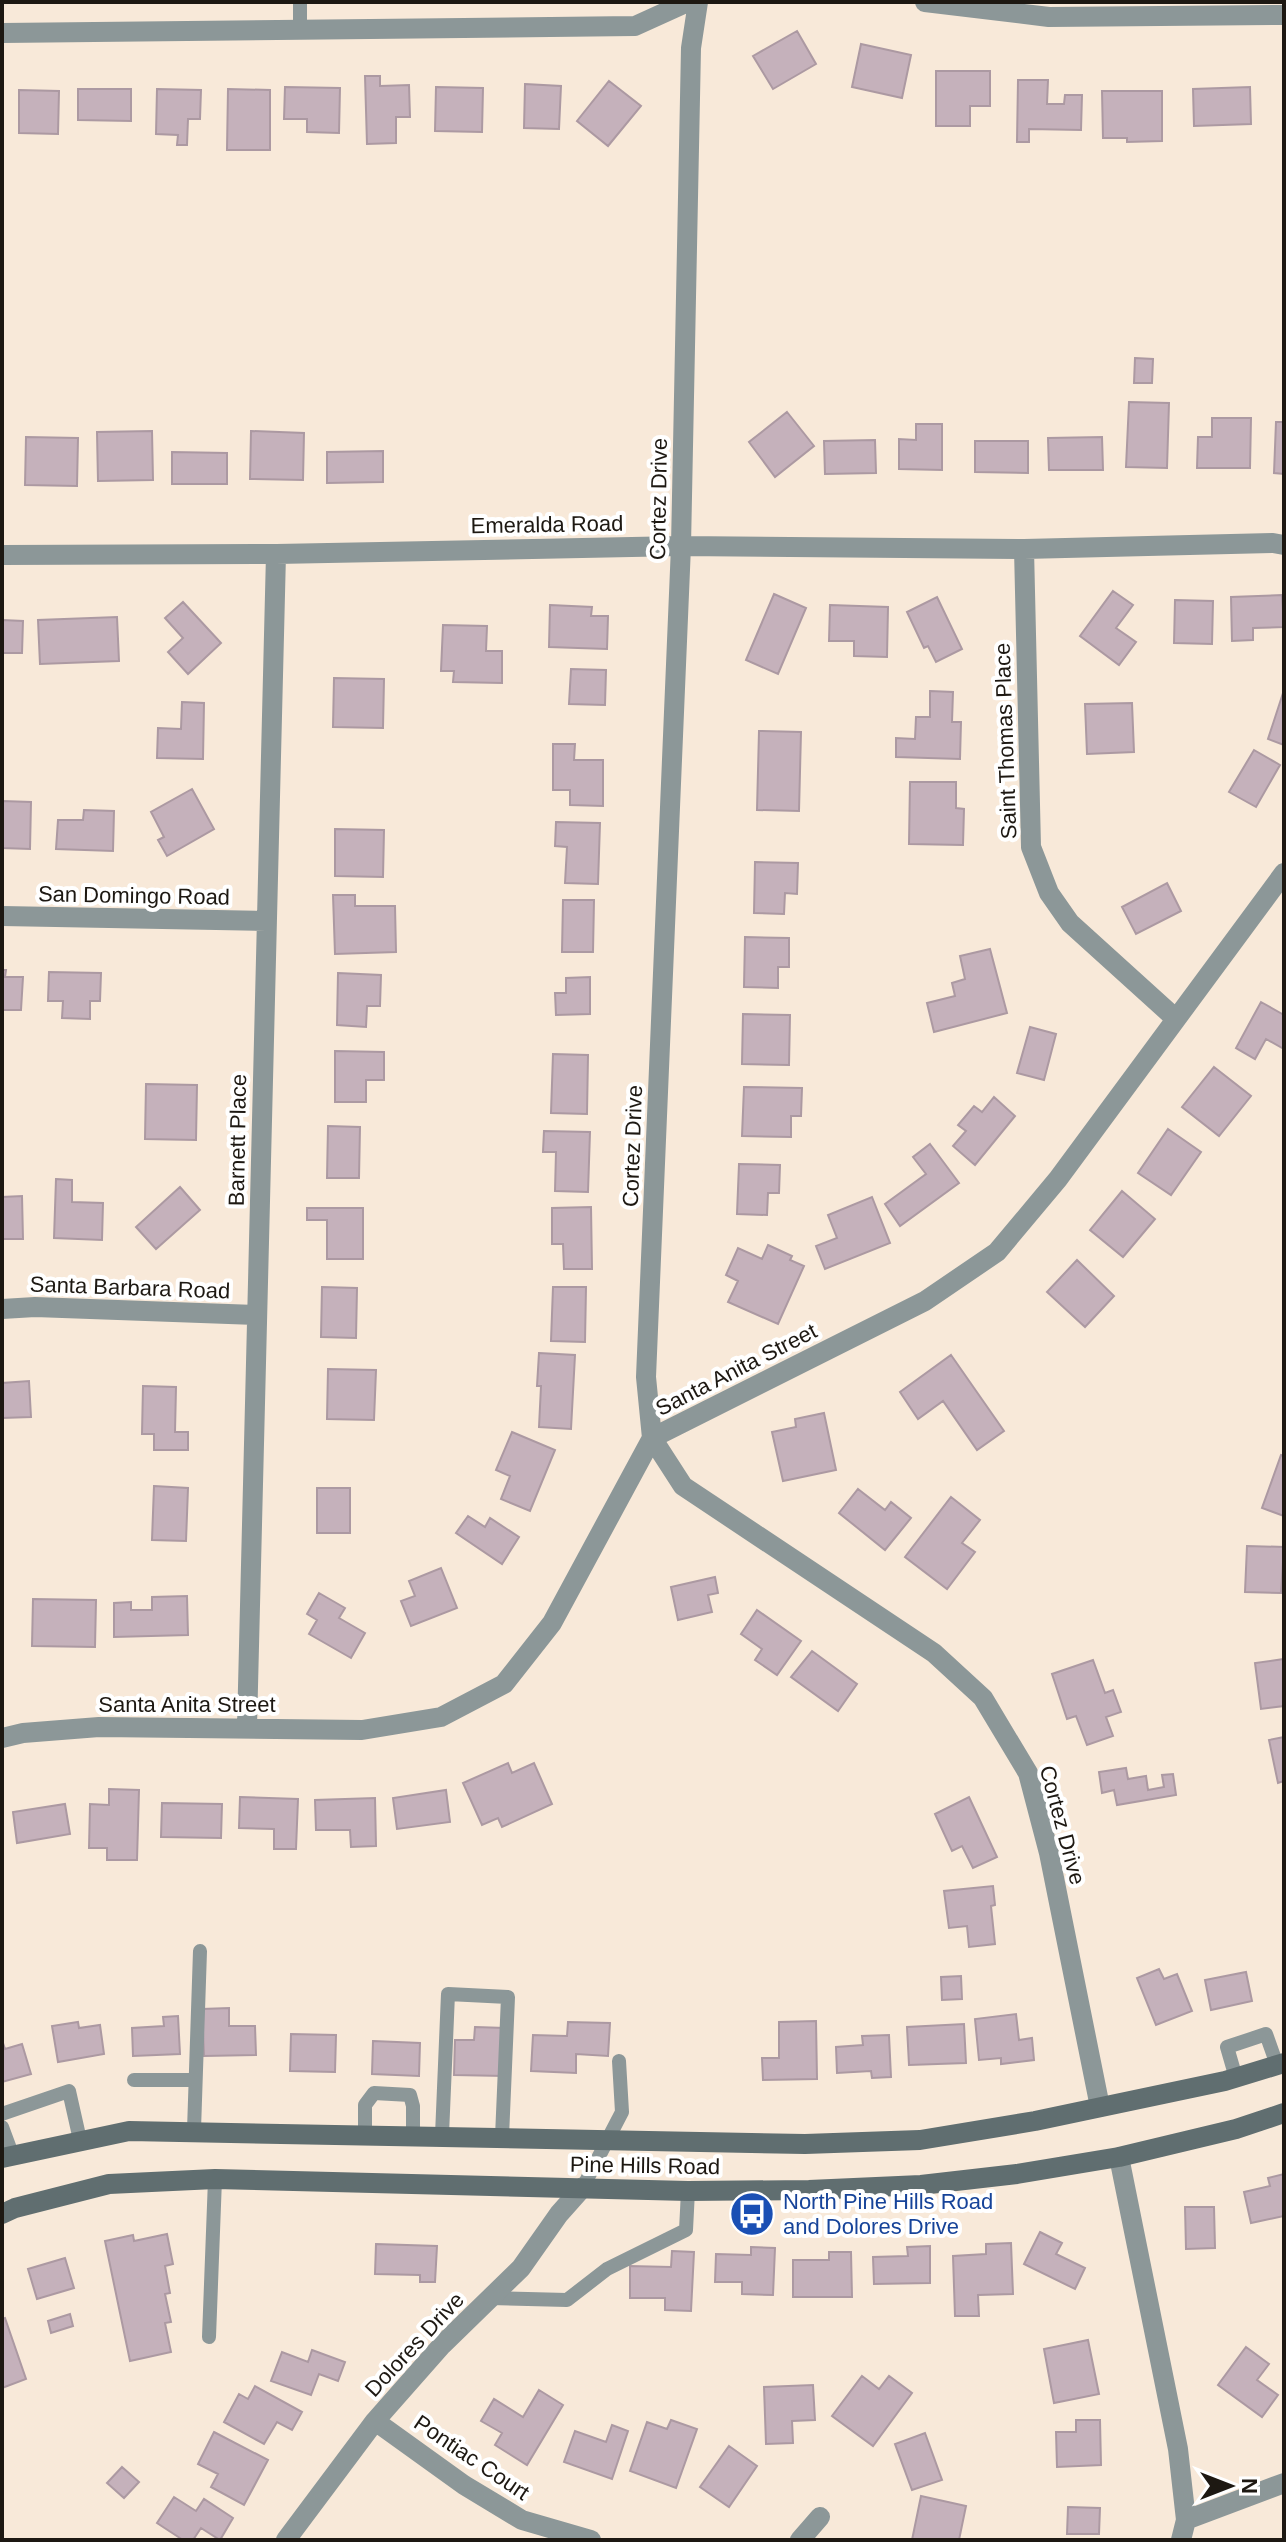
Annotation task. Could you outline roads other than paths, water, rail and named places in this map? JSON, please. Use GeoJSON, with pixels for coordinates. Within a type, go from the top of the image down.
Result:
{"type":"FeatureCollection","features":[{"type":"Feature","properties":{"kind":"main road","name":"Pine Hills Road"},"geometry":{"type":"LineString","coordinates":[[7,2156],[129,2131],[805,2144],[920,2140],[1035,2121],[1236,2078],[1281,2064]]}},
{"type":"Feature","properties":{"kind":"main road","name":"Pine Hills Road"},"geometry":{"type":"LineString","coordinates":[[2,2214],[109,2184],[215,2179],[688,2191],[921,2185],[1017,2174],[1119,2157],[1236,2129],[1284,2113]]}},
{"type":"Feature","properties":{"kind":"street"},"geometry":{"type":"LineString","coordinates":[[2,33],[635,26],[688,2]]}},
{"type":"Feature","properties":{"kind":"street","name":"Cortez Drive"},"geometry":{"type":"LineString","coordinates":[[698,2],[691,48],[681,546],[646,1377],[652,1438],[683,1486],[934,1653],[983,1698],[1028,1773],[1049,1853],[1100,2107]]}},
{"type":"Feature","properties":{"kind":"street"},"geometry":{"type":"LineString","coordinates":[[925,2],[1049,9],[1284,15]]}},
{"type":"Feature","properties":{"kind":"street","name":"Emeralda Road"},"geometry":{"type":"LineString","coordinates":[[2,555],[276,554],[681,546],[1024,549],[1284,545]]}},
{"type":"Feature","properties":{"kind":"street","name":"Saint Thomas Place"},"geometry":{"type":"LineString","coordinates":[[1024,549],[1031,847],[1049,893],[1070,923],[1176,1019]]}},
{"type":"Feature","properties":{"kind":"street","name":"Barnett Place"},"geometry":{"type":"LineString","coordinates":[[247,1727],[276,554]]}},
{"type":"Feature","properties":{"kind":"street","name":"Santa Anita Street"},"geometry":{"type":"LineString","coordinates":[[2,1738],[23,1733],[99,1727],[362,1730],[441,1717],[504,1684],[552,1623],[652,1438],[925,1301],[997,1252],[1058,1179],[1284,873]]}},
{"type":"Feature","properties":{"kind":"street","name":"San Domingo Road"},"geometry":{"type":"LineString","coordinates":[[2,916],[266,921]]}},
{"type":"Feature","properties":{"kind":"street","name":"Santa Barbara Road"},"geometry":{"type":"LineString","coordinates":[[2,1309],[35,1307],[257,1315]]}},
{"type":"Feature","properties":{"kind":"street"},"geometry":{"type":"LineString","coordinates":[[1119,2157],[1178,2449],[1183,2530],[1284,2483]]}},
{"type":"Feature","properties":{"kind":"street","name":"Dolores Drive"},"geometry":{"type":"LineString","coordinates":[[286,2540],[375,2421],[442,2345],[521,2268],[559,2214],[583,2187]]}},
{"type":"Feature","properties":{"kind":"street","name":"Pontiac Court"},"geometry":{"type":"LineString","coordinates":[[375,2421],[464,2485],[522,2520],[591,2540]]}},
{"type":"Feature","properties":{"kind":"street"},"geometry":{"type":"LineString","coordinates":[[800,2540],[820,2517]]}},
{"type":"Feature","properties":{"kind":"lane"},"geometry":{"type":"LineString","coordinates":[[300,2],[300,30]]}},
{"type":"Feature","properties":{"kind":"lane"},"geometry":{"type":"LineString","coordinates":[[194,2130],[200,1951]]}},
{"type":"Feature","properties":{"kind":"lane"},"geometry":{"type":"LineString","coordinates":[[442,2135],[448,1994],[508,1997],[502,2137]]}},
{"type":"Feature","properties":{"kind":"lane"},"geometry":{"type":"LineString","coordinates":[[1236,2078],[1227,2047],[1266,2034],[1281,2064]]}},
{"type":"Feature","properties":{"kind":"lane"},"geometry":{"type":"LineString","coordinates":[[583,2187],[622,2112],[619,2061]]}},
{"type":"Feature","properties":{"kind":"lane"},"geometry":{"type":"LineString","coordinates":[[134,2080],[195,2080]]}},
{"type":"Feature","properties":{"kind":"lane"},"geometry":{"type":"LineString","coordinates":[[2,2114],[69,2091],[80,2140]]}},
{"type":"Feature","properties":{"kind":"lane"},"geometry":{"type":"LineString","coordinates":[[365,2134],[365,2105],[374,2093],[410,2095],[413,2135]]}},
{"type":"Feature","properties":{"kind":"lane"},"geometry":{"type":"LineString","coordinates":[[2,2127],[7,2156]]}},
{"type":"Feature","properties":{"kind":"lane"},"geometry":{"type":"LineString","coordinates":[[209,2337],[215,2179]]}},
{"type":"Feature","properties":{"kind":"lane"},"geometry":{"type":"LineString","coordinates":[[490,2298],[567,2300],[607,2269],[686,2230],[688,2191]]}},
{"type":"Feature","properties":{"kind":"place","name":"North Pine Hills Road and Dolores Drive"},"geometry":{"type":"Point","coordinates":[752,2214]}}]}
